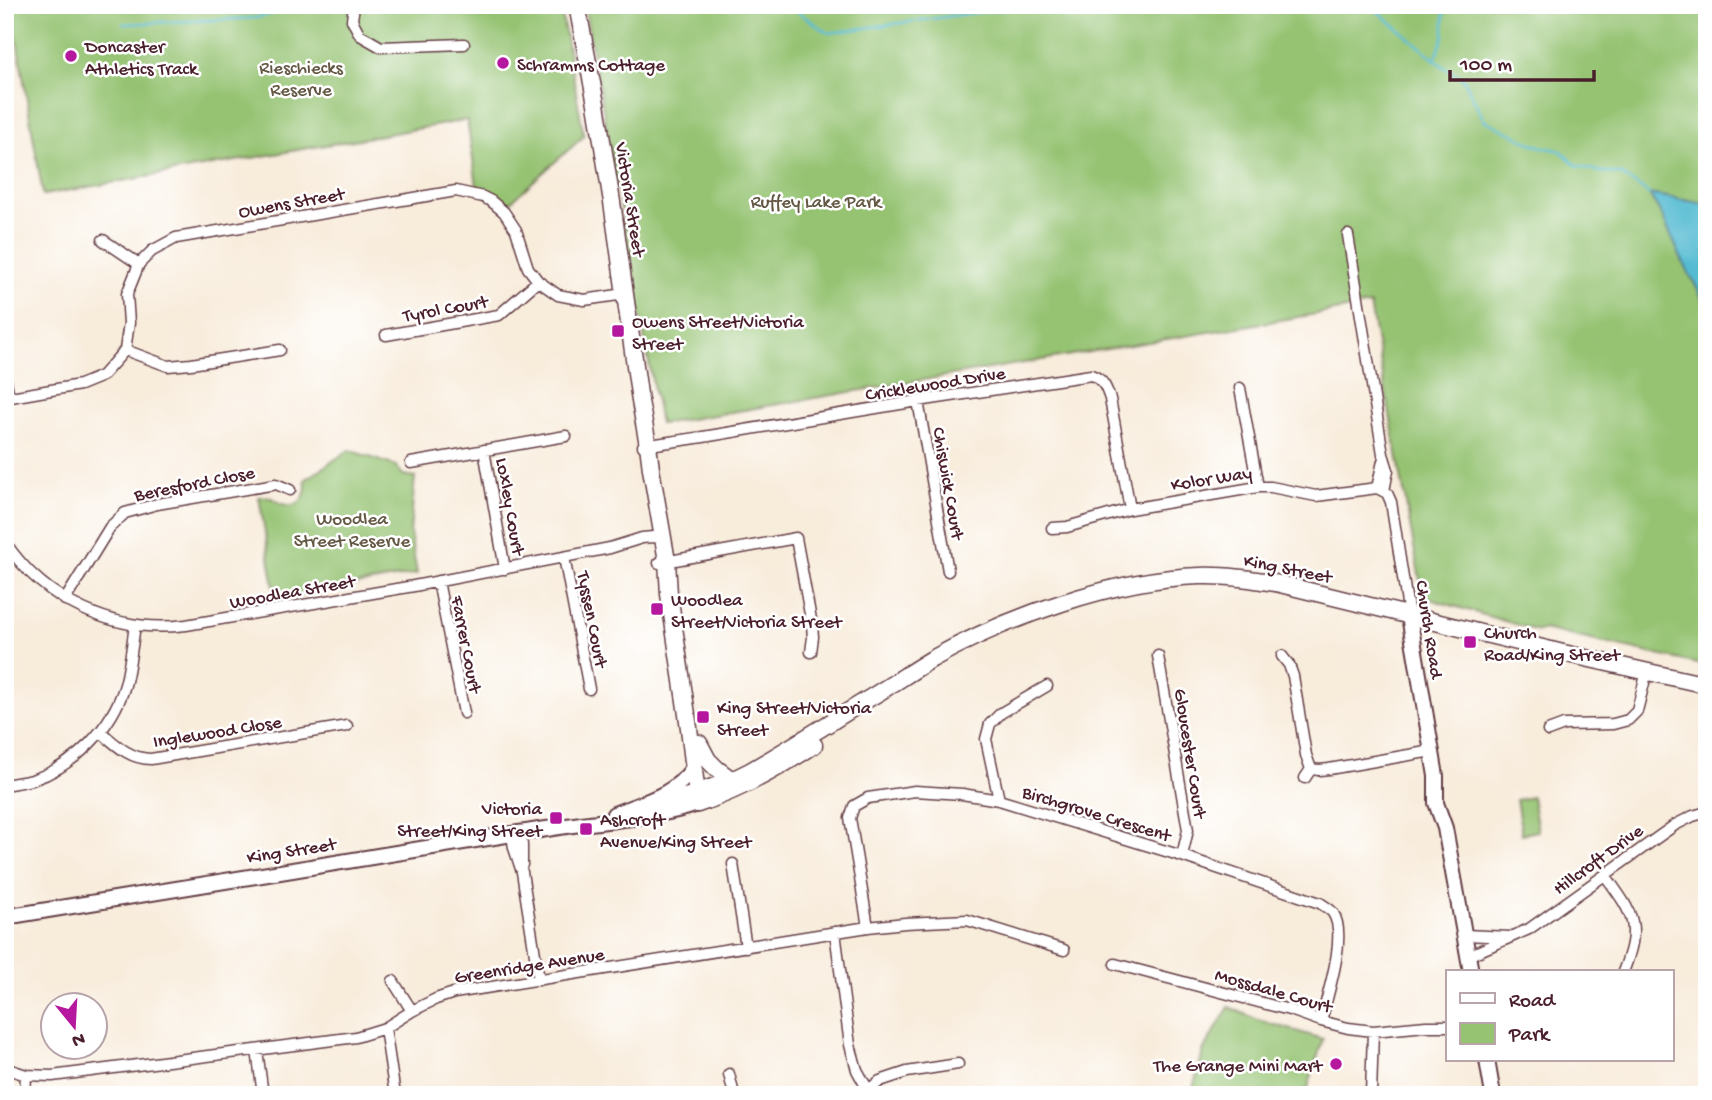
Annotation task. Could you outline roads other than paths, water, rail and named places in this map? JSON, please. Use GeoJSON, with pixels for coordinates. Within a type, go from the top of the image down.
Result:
{"type":"FeatureCollection","features":[{"type":"Feature","properties":{"kind":"main road","name":"Victoria Street"},"geometry":{"type":"LineString","coordinates":[[577,5],[598,116],[625,294],[657,539],[699,743],[703,796]]}},
{"type":"Feature","properties":{"kind":"main road","name":"King Street"},"geometry":{"type":"LineString","coordinates":[[5,917],[672,811],[780,754],[933,659],[990,631],[1073,600],[1161,579],[1217,576],[1280,584],[1707,685]]}},
{"type":"Feature","properties":{"kind":"main road","name":"Church Road"},"geometry":{"type":"LineString","coordinates":[[1409,616],[1436,776],[1436,803],[1445,828],[1471,970]]}},
{"type":"Feature","properties":{"kind":"main road","name":"Victoria Street"},"geometry":{"type":"LineString","coordinates":[[674,623],[693,768],[703,796]]}},
{"type":"Feature","properties":{"kind":"main road","name":"King Street"},"geometry":{"type":"LineString","coordinates":[[584,823],[614,814],[703,796],[773,772],[853,717],[876,695]]}},
{"type":"Feature","properties":{"kind":"main road"},"geometry":{"type":"LineString","coordinates":[[699,743],[708,760],[732,780]]}},
{"type":"Feature","properties":{"kind":"main road"},"geometry":{"type":"LineString","coordinates":[[614,814],[661,796],[682,782],[693,768]]}},
{"type":"Feature","properties":{"kind":"main road"},"geometry":{"type":"LineString","coordinates":[[1487,1062],[1493,1095]]}},
{"type":"Feature","properties":{"kind":"street"},"geometry":{"type":"LineString","coordinates":[[354,5],[352,20],[360,35],[381,47],[464,44]]}},
{"type":"Feature","properties":{"kind":"street","name":"Owens Street"},"geometry":{"type":"LineString","coordinates":[[139,264],[152,251],[176,239],[456,191],[483,197],[504,212],[516,230],[528,268],[538,281]]}},
{"type":"Feature","properties":{"kind":"street","name":"Church Road"},"geometry":{"type":"LineString","coordinates":[[1348,235],[1383,454],[1380,489],[1390,497],[1409,616]]}},
{"type":"Feature","properties":{"kind":"street"},"geometry":{"type":"LineString","coordinates":[[5,376],[7,398],[80,385],[102,376],[125,350],[129,323],[127,294],[139,264],[103,240]]}},
{"type":"Feature","properties":{"kind":"street"},"geometry":{"type":"LineString","coordinates":[[538,281],[558,295],[584,300],[625,294]]}},
{"type":"Feature","properties":{"kind":"street","name":"Tyrol Court"},"geometry":{"type":"LineString","coordinates":[[386,335],[499,315],[538,281]]}},
{"type":"Feature","properties":{"kind":"street"},"geometry":{"type":"LineString","coordinates":[[125,350],[168,366],[280,350]]}},
{"type":"Feature","properties":{"kind":"street","name":"Cricklewood Drive"},"geometry":{"type":"LineString","coordinates":[[645,445],[1091,375],[1099,378],[1110,399],[1130,509]]}},
{"type":"Feature","properties":{"kind":"street"},"geometry":{"type":"LineString","coordinates":[[1240,388],[1258,487]]}},
{"type":"Feature","properties":{"kind":"street","name":"Chiswick Court"},"geometry":{"type":"LineString","coordinates":[[918,401],[948,571]]}},
{"type":"Feature","properties":{"kind":"street","name":"Loxley Court"},"geometry":{"type":"LineString","coordinates":[[411,463],[565,436]]}},
{"type":"Feature","properties":{"kind":"street","name":"Loxley Court"},"geometry":{"type":"LineString","coordinates":[[484,450],[505,569]]}},
{"type":"Feature","properties":{"kind":"street","name":"Beresford Close"},"geometry":{"type":"LineString","coordinates":[[65,600],[110,527],[125,513],[157,504],[276,484],[290,490]]}},
{"type":"Feature","properties":{"kind":"street","name":"Kolor Way"},"geometry":{"type":"LineString","coordinates":[[1052,528],[1067,527],[1130,509],[1258,487],[1316,496],[1380,489]]}},
{"type":"Feature","properties":{"kind":"street"},"geometry":{"type":"LineString","coordinates":[[663,562],[796,538],[812,625],[811,652]]}},
{"type":"Feature","properties":{"kind":"street","name":"Woodlea Street"},"geometry":{"type":"LineString","coordinates":[[5,542],[31,574],[65,600],[104,618],[135,625],[165,627],[341,599],[610,548],[643,545],[657,539]]}},
{"type":"Feature","properties":{"kind":"street","name":"Tyssen Court"},"geometry":{"type":"LineString","coordinates":[[564,557],[589,689]]}},
{"type":"Feature","properties":{"kind":"street","name":"Farrer Court"},"geometry":{"type":"LineString","coordinates":[[438,581],[464,713]]}},
{"type":"Feature","properties":{"kind":"street"},"geometry":{"type":"LineString","coordinates":[[5,785],[33,779],[71,761],[101,732],[125,685],[135,625]]}},
{"type":"Feature","properties":{"kind":"street","name":"Gloucester Court"},"geometry":{"type":"LineString","coordinates":[[1158,656],[1188,830],[1182,856]]}},
{"type":"Feature","properties":{"kind":"street"},"geometry":{"type":"LineString","coordinates":[[1282,656],[1293,676],[1306,755],[1311,769]]}},
{"type":"Feature","properties":{"kind":"street"},"geometry":{"type":"LineString","coordinates":[[1548,732],[1564,725],[1613,724],[1628,720],[1637,710],[1647,671]]}},
{"type":"Feature","properties":{"kind":"street"},"geometry":{"type":"LineString","coordinates":[[999,800],[986,739],[990,724],[1001,713],[1047,686]]}},
{"type":"Feature","properties":{"kind":"street","name":"Inglewood Close"},"geometry":{"type":"LineString","coordinates":[[101,732],[128,754],[144,759],[347,726]]}},
{"type":"Feature","properties":{"kind":"street"},"geometry":{"type":"LineString","coordinates":[[1311,769],[1329,769],[1432,751]]}},
{"type":"Feature","properties":{"kind":"street"},"geometry":{"type":"LineString","coordinates":[[1305,778],[1311,769]]}},
{"type":"Feature","properties":{"kind":"street","name":"Birchgrove Crescent"},"geometry":{"type":"LineString","coordinates":[[868,927],[850,818],[855,806],[868,798],[915,791],[999,800],[1182,856],[1320,903],[1332,912],[1337,923],[1338,952],[1321,1021]]}},
{"type":"Feature","properties":{"kind":"street","name":"Hillcroft Drive"},"geometry":{"type":"LineString","coordinates":[[1468,956],[1529,929],[1675,825],[1707,812]]}},
{"type":"Feature","properties":{"kind":"street"},"geometry":{"type":"LineString","coordinates":[[516,834],[522,846],[522,872],[539,981]]}},
{"type":"Feature","properties":{"kind":"street"},"geometry":{"type":"LineString","coordinates":[[733,864],[746,947]]}},
{"type":"Feature","properties":{"kind":"street"},"geometry":{"type":"LineString","coordinates":[[1605,874],[1624,902],[1633,925],[1634,943],[1624,970]]}},
{"type":"Feature","properties":{"kind":"street","name":"Greenridge Avenue"},"geometry":{"type":"LineString","coordinates":[[5,1068],[26,1075],[52,1076],[356,1037],[385,1028],[412,1011],[454,993],[868,927],[967,920],[1064,950]]}},
{"type":"Feature","properties":{"kind":"street"},"geometry":{"type":"LineString","coordinates":[[835,932],[850,1045],[865,1092],[880,1081],[907,1072],[958,1064]]}},
{"type":"Feature","properties":{"kind":"street"},"geometry":{"type":"LineString","coordinates":[[1464,934],[1510,937]]}},
{"type":"Feature","properties":{"kind":"street","name":"Mossdale Court"},"geometry":{"type":"LineString","coordinates":[[1115,964],[1348,1028],[1373,1031],[1446,1026]]}},
{"type":"Feature","properties":{"kind":"street"},"geometry":{"type":"LineString","coordinates":[[393,981],[412,1011]]}},
{"type":"Feature","properties":{"kind":"street","name":"Mossdale Court"},"geometry":{"type":"LineString","coordinates":[[1426,1026],[1446,1019]]}},
{"type":"Feature","properties":{"kind":"street"},"geometry":{"type":"LineString","coordinates":[[385,1028],[395,1095]]}},
{"type":"Feature","properties":{"kind":"street"},"geometry":{"type":"LineString","coordinates":[[1371,1095],[1373,1031]]}},
{"type":"Feature","properties":{"kind":"street"},"geometry":{"type":"LineString","coordinates":[[257,1050],[263,1095]]}},
{"type":"Feature","properties":{"kind":"street"},"geometry":{"type":"LineString","coordinates":[[729,1074],[734,1095]]}},
{"type":"Feature","properties":{"kind":"street"},"geometry":{"type":"LineString","coordinates":[[25,1095],[26,1075]]}},
{"type":"Feature","properties":{"kind":"street"},"geometry":{"type":"LineString","coordinates":[[601,1095],[617,1095]]}},
{"type":"Feature","properties":{"kind":"water"},"geometry":{"type":"Polygon","coordinates":[[[1649,194],[1707,204],[1707,307],[1661,213],[1649,194]]]}},
{"type":"Feature","properties":{"kind":"waterway"},"geometry":{"type":"LineString","coordinates":[[123,24],[256,18],[304,5]]}},
{"type":"Feature","properties":{"kind":"waterway"},"geometry":{"type":"LineString","coordinates":[[787,5],[829,33],[1031,5]]}},
{"type":"Feature","properties":{"kind":"waterway"},"geometry":{"type":"LineString","coordinates":[[1370,5],[1444,67],[1463,78],[1484,120],[1535,145],[1561,151],[1576,165],[1622,175],[1649,194]]}},
{"type":"Feature","properties":{"kind":"waterway"},"geometry":{"type":"LineString","coordinates":[[1435,60],[1444,35],[1444,5]]}},
{"type":"Feature","properties":{"kind":"place","name":"Doncaster Athletics Track"},"geometry":{"type":"Point","coordinates":[71,56]}},
{"type":"Feature","properties":{"kind":"place","name":"Schramms Cottage"},"geometry":{"type":"Point","coordinates":[503,63]}},
{"type":"Feature","properties":{"kind":"place","name":"Owens Street/Victoria Street"},"geometry":{"type":"Point","coordinates":[618,331]}},
{"type":"Feature","properties":{"kind":"place","name":"Woodlea Street/Victoria Street"},"geometry":{"type":"Point","coordinates":[657,609]}},
{"type":"Feature","properties":{"kind":"place","name":"Church Road/King Street"},"geometry":{"type":"Point","coordinates":[1470,642]}},
{"type":"Feature","properties":{"kind":"place","name":"King Street/Victoria Street"},"geometry":{"type":"Point","coordinates":[703,717]}},
{"type":"Feature","properties":{"kind":"place","name":"Victoria Street/King Street"},"geometry":{"type":"Point","coordinates":[556,818]}},
{"type":"Feature","properties":{"kind":"place","name":"Ashcroft Avenue/King Street"},"geometry":{"type":"Point","coordinates":[586,829]}},
{"type":"Feature","properties":{"kind":"place","name":"The Grange Mini Mart"},"geometry":{"type":"Point","coordinates":[1336,1064]}},
{"type":"Feature","properties":{"kind":"park label","name":"Rieschiecks Reserve"},"geometry":{"type":"Point","coordinates":[301,77]}},
{"type":"Feature","properties":{"kind":"park label","name":"Ruffey Lake Park"},"geometry":{"type":"Point","coordinates":[816,200]}},
{"type":"Feature","properties":{"kind":"park label","name":"Woodlea Street Reserve"},"geometry":{"type":"Point","coordinates":[352,528]}}]}
